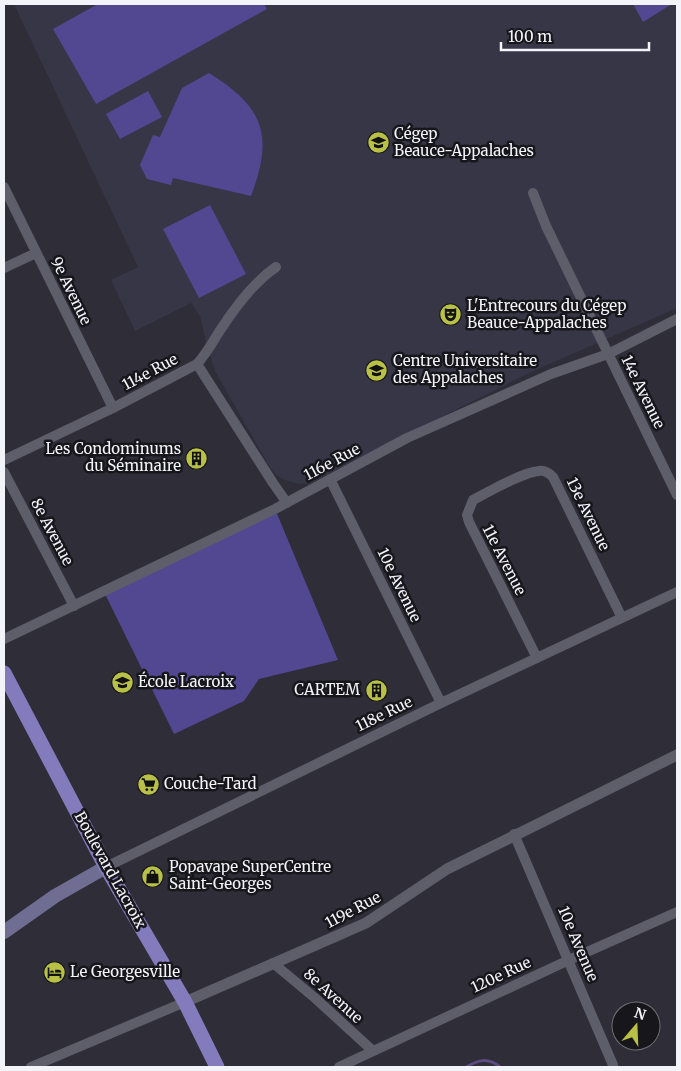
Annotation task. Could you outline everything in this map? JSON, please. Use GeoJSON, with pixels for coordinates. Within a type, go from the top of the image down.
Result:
{"type":"FeatureCollection","features":[{"type":"Feature","properties":{"kind":"main road","name":"Boulevard Lacroix"},"geometry":{"type":"LineString","coordinates":[[4,672],[106,867],[185,1002],[217,1067]]}},
{"type":"Feature","properties":{"kind":"main road"},"geometry":{"type":"LineString","coordinates":[[4,932],[55,896],[106,867]]}},
{"type":"Feature","properties":{"kind":"street","name":"9e Avenue"},"geometry":{"type":"LineString","coordinates":[[4,187],[113,408]]}},
{"type":"Feature","properties":{"kind":"street","name":"14e Avenue"},"geometry":{"type":"LineString","coordinates":[[533,193],[546,226],[677,495]]}},
{"type":"Feature","properties":{"kind":"street"},"geometry":{"type":"LineString","coordinates":[[4,268],[36,253]]}},
{"type":"Feature","properties":{"kind":"street","name":"114e Rue"},"geometry":{"type":"LineString","coordinates":[[4,460],[113,408],[197,364],[253,286],[276,267]]}},
{"type":"Feature","properties":{"kind":"street","name":"116e Rue"},"geometry":{"type":"LineString","coordinates":[[4,639],[288,502],[407,438],[551,374],[608,354],[677,318]]}},
{"type":"Feature","properties":{"kind":"street"},"geometry":{"type":"LineString","coordinates":[[197,364],[273,483],[288,502]]}},
{"type":"Feature","properties":{"kind":"street","name":"13e Avenue"},"geometry":{"type":"LineString","coordinates":[[499,486],[538,471],[549,473],[554,477],[622,618]]}},
{"type":"Feature","properties":{"kind":"street","name":"8e Avenue"},"geometry":{"type":"LineString","coordinates":[[4,472],[74,606]]}},
{"type":"Feature","properties":{"kind":"street","name":"10e Avenue"},"geometry":{"type":"LineString","coordinates":[[330,480],[441,703]]}},
{"type":"Feature","properties":{"kind":"street","name":"11e Avenue"},"geometry":{"type":"LineString","coordinates":[[499,486],[473,500],[468,515],[469,522],[537,658]]}},
{"type":"Feature","properties":{"kind":"street","name":"118e Rue"},"geometry":{"type":"LineString","coordinates":[[106,867],[441,703],[677,592]]}},
{"type":"Feature","properties":{"kind":"street","name":"119e Rue"},"geometry":{"type":"LineString","coordinates":[[31,1067],[366,923],[447,869],[514,834],[677,755]]}},
{"type":"Feature","properties":{"kind":"street","name":"10e Avenue"},"geometry":{"type":"LineString","coordinates":[[514,834],[613,1065]]}},
{"type":"Feature","properties":{"kind":"street","name":"120e Rue"},"geometry":{"type":"LineString","coordinates":[[339,1067],[677,912]]}},
{"type":"Feature","properties":{"kind":"street","name":"8e Avenue"},"geometry":{"type":"LineString","coordinates":[[273,963],[373,1051]]}},
{"type":"Feature","properties":{"kind":"shaded area","name":"Cégep Beauce-Appalaches"},"geometry":{"type":"Polygon","coordinates":[[[14,4],[677,4],[677,308],[531,372],[310,483],[299,484],[282,479],[274,473],[268,464],[215,371],[200,316],[191,303],[135,331],[111,280],[138,267],[14,4]]]}},
{"type":"Feature","properties":{"kind":"shaded area"},"geometry":{"type":"Polygon","coordinates":[[[98,4],[264,4],[267,9],[96,104],[53,29],[98,4]]]}},
{"type":"Feature","properties":{"kind":"shaded area"},"geometry":{"type":"Polygon","coordinates":[[[633,4],[672,4],[643,22],[633,4]]]}},
{"type":"Feature","properties":{"kind":"shaded area"},"geometry":{"type":"Polygon","coordinates":[[[209,73],[242,98],[253,111],[259,124],[262,139],[262,156],[251,196],[173,178],[171,185],[147,179],[140,165],[153,135],[160,137],[182,88],[209,73]]]}},
{"type":"Feature","properties":{"kind":"shaded area"},"geometry":{"type":"Polygon","coordinates":[[[148,91],[162,117],[120,139],[106,114],[148,91]]]}},
{"type":"Feature","properties":{"kind":"shaded area"},"geometry":{"type":"Polygon","coordinates":[[[210,205],[246,274],[199,298],[163,229],[210,205]]]}},
{"type":"Feature","properties":{"kind":"shaded area"},"geometry":{"type":"Polygon","coordinates":[[[275,509],[338,660],[259,679],[244,701],[174,734],[104,592],[275,509]]]}},
{"type":"Feature","properties":{"kind":"waterway"},"geometry":{"type":"LineString","coordinates":[[466,1067],[483,1061],[491,1062],[500,1067]]}},
{"type":"Feature","properties":{"kind":"place","name":"Cégep Beauce-Appalaches"},"geometry":{"type":"Point","coordinates":[378,143]}},
{"type":"Feature","properties":{"kind":"place","name":"L'Entrecours du Cégep Beauce-Appalaches"},"geometry":{"type":"Point","coordinates":[451,315]}},
{"type":"Feature","properties":{"kind":"place","name":"Centre Universitaire des Appalaches"},"geometry":{"type":"Point","coordinates":[377,370]}},
{"type":"Feature","properties":{"kind":"place","name":"Les Condominums du Séminaire"},"geometry":{"type":"Point","coordinates":[197,458]}},
{"type":"Feature","properties":{"kind":"place","name":"École Lacroix"},"geometry":{"type":"Point","coordinates":[122,682]}},
{"type":"Feature","properties":{"kind":"place","name":"CARTEM"},"geometry":{"type":"Point","coordinates":[376,690]}},
{"type":"Feature","properties":{"kind":"place","name":"Couche-Tard"},"geometry":{"type":"Point","coordinates":[148,784]}},
{"type":"Feature","properties":{"kind":"place","name":"Popavape SuperCentre Saint-Georges"},"geometry":{"type":"Point","coordinates":[153,876]}},
{"type":"Feature","properties":{"kind":"place","name":"Le Georgesville"},"geometry":{"type":"Point","coordinates":[54,972]}}]}
